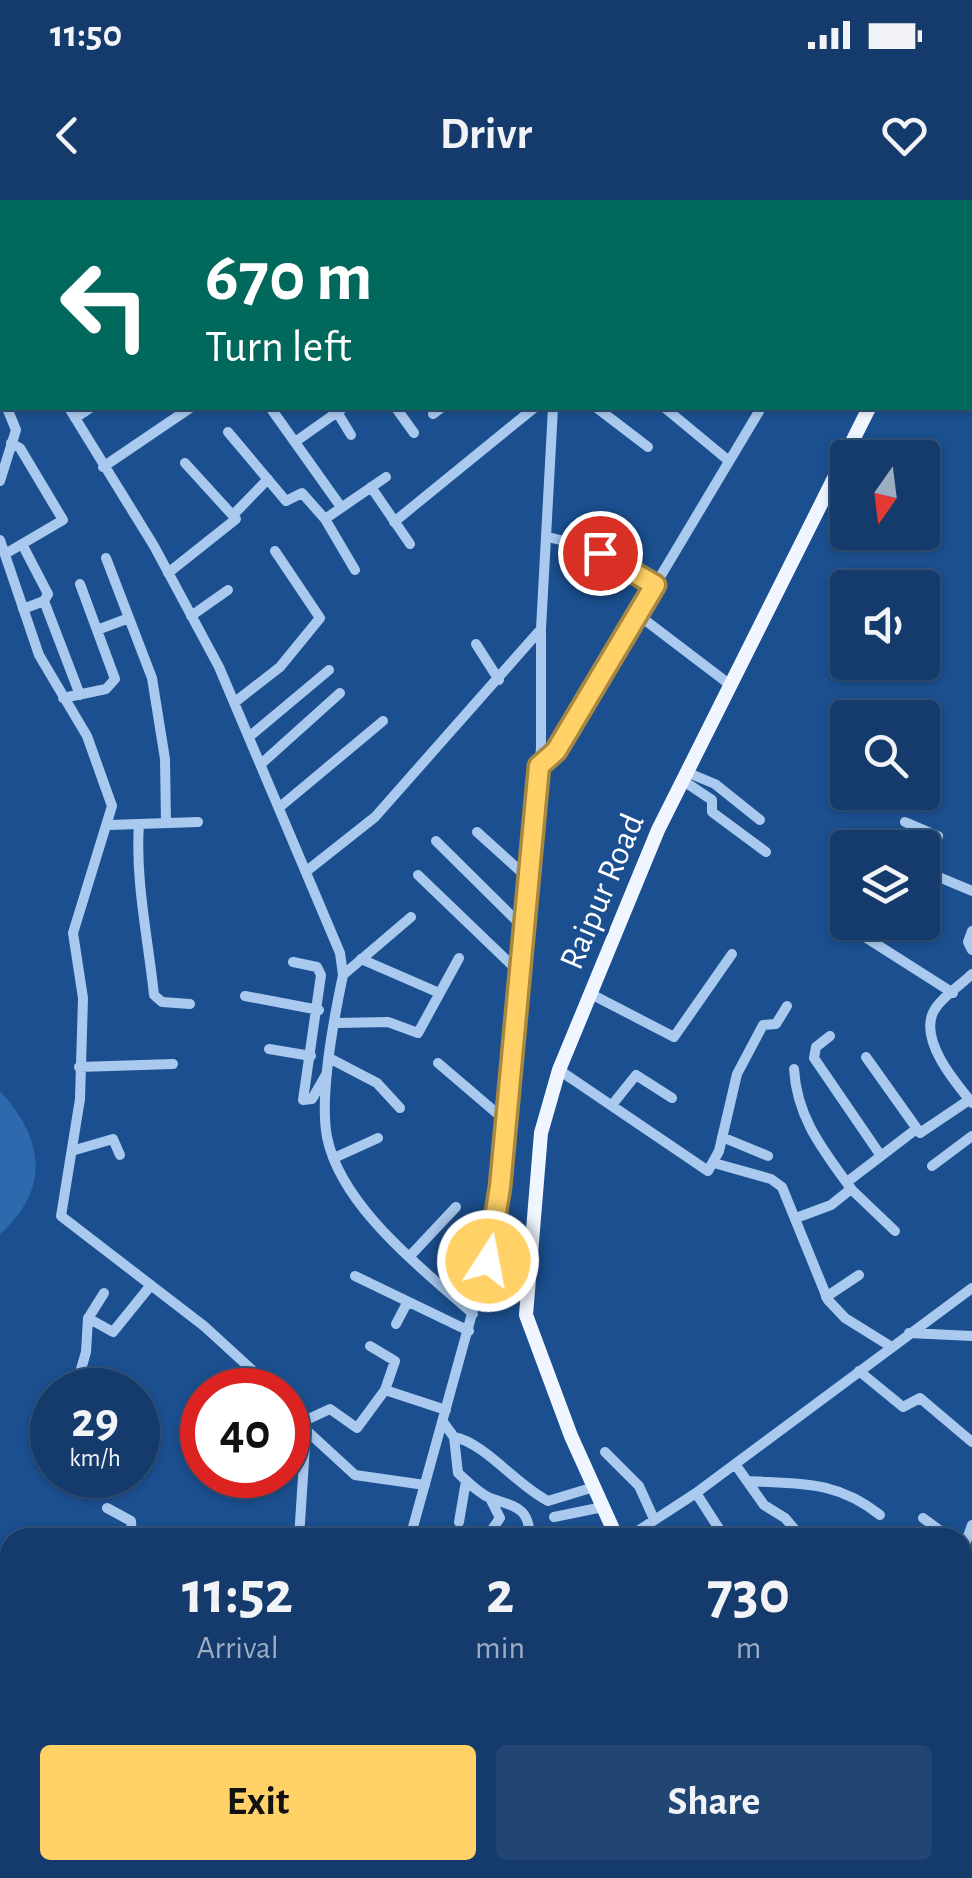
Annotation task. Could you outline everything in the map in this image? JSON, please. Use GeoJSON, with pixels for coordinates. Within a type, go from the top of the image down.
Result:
{"type":"FeatureCollection","features":[{"type":"Feature","properties":{"kind":"main road","name":"Raipur Road"},"geometry":{"type":"LineString","coordinates":[[612,1528],[526,1316],[538,1147],[559,1070],[684,776],[868,410]]}},
{"type":"Feature","properties":{"kind":"street"},"geometry":{"type":"LineString","coordinates":[[0,480],[16,424],[8,410]]}},
{"type":"Feature","properties":{"kind":"street"},"geometry":{"type":"LineString","coordinates":[[103,467],[187,410]]}},
{"type":"Feature","properties":{"kind":"street"},"geometry":{"type":"LineString","coordinates":[[272,410],[341,507]]}},
{"type":"Feature","properties":{"kind":"street"},"geometry":{"type":"LineString","coordinates":[[295,442],[340,410],[351,435]]}},
{"type":"Feature","properties":{"kind":"street"},"geometry":{"type":"LineString","coordinates":[[397,410],[414,433]]}},
{"type":"Feature","properties":{"kind":"street"},"geometry":{"type":"LineString","coordinates":[[394,522],[532,410]]}},
{"type":"Feature","properties":{"kind":"street"},"geometry":{"type":"LineString","coordinates":[[541,748],[546,732],[556,410]]}},
{"type":"Feature","properties":{"kind":"street"},"geometry":{"type":"LineString","coordinates":[[413,1528],[494,1234],[541,748],[541,628],[556,410]]}},
{"type":"Feature","properties":{"kind":"street"},"geometry":{"type":"LineString","coordinates":[[599,410],[648,447]]}},
{"type":"Feature","properties":{"kind":"street"},"geometry":{"type":"LineString","coordinates":[[667,410],[729,461]]}},
{"type":"Feature","properties":{"kind":"street"},"geometry":{"type":"LineString","coordinates":[[539,766],[556,751],[760,410]]}},
{"type":"Feature","properties":{"kind":"street"},"geometry":{"type":"LineString","coordinates":[[72,413],[192,616],[236,702],[340,953],[342,975],[326,1130],[334,1158],[376,1223],[473,1314]]}},
{"type":"Feature","properties":{"kind":"street"},"geometry":{"type":"LineString","coordinates":[[228,432],[286,501],[302,493],[325,519],[354,570]]}},
{"type":"Feature","properties":{"kind":"street"},"geometry":{"type":"LineString","coordinates":[[5,554],[60,524],[62,518],[20,448],[10,443]]}},
{"type":"Feature","properties":{"kind":"street"},"geometry":{"type":"LineString","coordinates":[[185,464],[235,513]]}},
{"type":"Feature","properties":{"kind":"street"},"geometry":{"type":"LineString","coordinates":[[325,519],[386,477]]}},
{"type":"Feature","properties":{"kind":"street"},"geometry":{"type":"LineString","coordinates":[[168,574],[233,524],[235,513],[268,479]]}},
{"type":"Feature","properties":{"kind":"street"},"geometry":{"type":"LineString","coordinates":[[371,488],[410,544]]}},
{"type":"Feature","properties":{"kind":"street"},"geometry":{"type":"LineString","coordinates":[[552,538],[589,548],[655,585]]}},
{"type":"Feature","properties":{"kind":"street"},"geometry":{"type":"LineString","coordinates":[[0,540],[39,655],[87,736],[110,798],[109,824],[73,933],[83,998],[74,1150],[61,1208],[63,1219],[151,1285],[248,1368]]}},
{"type":"Feature","properties":{"kind":"street"},"geometry":{"type":"LineString","coordinates":[[22,544],[48,592],[44,601],[80,695]]}},
{"type":"Feature","properties":{"kind":"street"},"geometry":{"type":"LineString","coordinates":[[236,702],[269,677],[320,618],[275,551]]}},
{"type":"Feature","properties":{"kind":"street"},"geometry":{"type":"LineString","coordinates":[[106,558],[147,657],[165,759],[166,823]]}},
{"type":"Feature","properties":{"kind":"street"},"geometry":{"type":"LineString","coordinates":[[63,698],[106,688],[115,679],[80,584]]}},
{"type":"Feature","properties":{"kind":"street"},"geometry":{"type":"LineString","coordinates":[[192,616],[228,590]]}},
{"type":"Feature","properties":{"kind":"street"},"geometry":{"type":"LineString","coordinates":[[24,608],[44,601]]}},
{"type":"Feature","properties":{"kind":"street"},"geometry":{"type":"LineString","coordinates":[[638,614],[729,684]]}},
{"type":"Feature","properties":{"kind":"street"},"geometry":{"type":"LineString","coordinates":[[97,630],[129,618]]}},
{"type":"Feature","properties":{"kind":"street"},"geometry":{"type":"LineString","coordinates":[[308,870],[375,818],[541,628]]}},
{"type":"Feature","properties":{"kind":"street"},"geometry":{"type":"LineString","coordinates":[[476,644],[499,680]]}},
{"type":"Feature","properties":{"kind":"street"},"geometry":{"type":"LineString","coordinates":[[250,736],[328,670]]}},
{"type":"Feature","properties":{"kind":"street"},"geometry":{"type":"LineString","coordinates":[[261,764],[340,693]]}},
{"type":"Feature","properties":{"kind":"street"},"geometry":{"type":"LineString","coordinates":[[281,806],[383,721]]}},
{"type":"Feature","properties":{"kind":"street"},"geometry":{"type":"LineString","coordinates":[[684,776],[715,784],[760,820]]}},
{"type":"Feature","properties":{"kind":"street"},"geometry":{"type":"LineString","coordinates":[[684,776],[710,799],[712,812],[766,852]]}},
{"type":"Feature","properties":{"kind":"street"},"geometry":{"type":"LineString","coordinates":[[109,824],[198,822]]}},
{"type":"Feature","properties":{"kind":"street"},"geometry":{"type":"LineString","coordinates":[[905,822],[924,830]]}},
{"type":"Feature","properties":{"kind":"street"},"geometry":{"type":"LineString","coordinates":[[139,824],[136,863],[146,907],[154,995],[162,1002],[190,1004]]}},
{"type":"Feature","properties":{"kind":"street"},"geometry":{"type":"LineString","coordinates":[[478,832],[529,878]]}},
{"type":"Feature","properties":{"kind":"street"},"geometry":{"type":"LineString","coordinates":[[436,841],[525,929]]}},
{"type":"Feature","properties":{"kind":"street"},"geometry":{"type":"LineString","coordinates":[[418,874],[521,974]]}},
{"type":"Feature","properties":{"kind":"street"},"geometry":{"type":"LineString","coordinates":[[940,877],[972,891]]}},
{"type":"Feature","properties":{"kind":"street"},"geometry":{"type":"LineString","coordinates":[[342,975],[411,917]]}},
{"type":"Feature","properties":{"kind":"street"},"geometry":{"type":"LineString","coordinates":[[972,931],[968,942],[972,950]]}},
{"type":"Feature","properties":{"kind":"street"},"geometry":{"type":"LineString","coordinates":[[870,940],[952,993]]}},
{"type":"Feature","properties":{"kind":"street"},"geometry":{"type":"LineString","coordinates":[[590,993],[674,1038],[732,954]]}},
{"type":"Feature","properties":{"kind":"street"},"geometry":{"type":"LineString","coordinates":[[336,1023],[388,1022],[417,1034],[459,958]]}},
{"type":"Feature","properties":{"kind":"street"},"geometry":{"type":"LineString","coordinates":[[361,959],[437,992]]}},
{"type":"Feature","properties":{"kind":"street"},"geometry":{"type":"LineString","coordinates":[[293,962],[320,970],[319,1010],[305,1101],[312,1099],[330,1063]]}},
{"type":"Feature","properties":{"kind":"street"},"geometry":{"type":"LineString","coordinates":[[866,1057],[915,1130],[925,1132],[971,1101],[944,1064],[931,1029],[933,1012],[972,974]]}},
{"type":"Feature","properties":{"kind":"street"},"geometry":{"type":"LineString","coordinates":[[246,996],[319,1010]]}},
{"type":"Feature","properties":{"kind":"street"},"geometry":{"type":"LineString","coordinates":[[559,1070],[674,1145],[703,1170],[710,1170],[745,1055],[764,1025],[776,1024],[788,1006]]}},
{"type":"Feature","properties":{"kind":"street"},"geometry":{"type":"LineString","coordinates":[[830,1036],[816,1047],[814,1058],[881,1156]]}},
{"type":"Feature","properties":{"kind":"street"},"geometry":{"type":"LineString","coordinates":[[269,1049],[311,1056]]}},
{"type":"Feature","properties":{"kind":"street"},"geometry":{"type":"LineString","coordinates":[[330,1063],[376,1083],[400,1108]]}},
{"type":"Feature","properties":{"kind":"street"},"geometry":{"type":"LineString","coordinates":[[438,1063],[506,1122]]}},
{"type":"Feature","properties":{"kind":"street"},"geometry":{"type":"LineString","coordinates":[[79,1067],[173,1064]]}},
{"type":"Feature","properties":{"kind":"street"},"geometry":{"type":"LineString","coordinates":[[794,1069],[802,1112],[849,1186],[895,1231]]}},
{"type":"Feature","properties":{"kind":"street"},"geometry":{"type":"LineString","coordinates":[[612,1105],[636,1076],[672,1098]]}},
{"type":"Feature","properties":{"kind":"street"},"geometry":{"type":"LineString","coordinates":[[796,1218],[831,1206],[881,1156],[915,1130]]}},
{"type":"Feature","properties":{"kind":"street"},"geometry":{"type":"LineString","coordinates":[[932,1166],[972,1136]]}},
{"type":"Feature","properties":{"kind":"street"},"geometry":{"type":"LineString","coordinates":[[722,1137],[768,1156]]}},
{"type":"Feature","properties":{"kind":"street"},"geometry":{"type":"LineString","coordinates":[[334,1158],[378,1138]]}},
{"type":"Feature","properties":{"kind":"street"},"geometry":{"type":"LineString","coordinates":[[74,1150],[113,1139],[120,1155]]}},
{"type":"Feature","properties":{"kind":"street"},"geometry":{"type":"LineString","coordinates":[[714,1163],[776,1182],[788,1195],[826,1297],[845,1318],[890,1346]]}},
{"type":"Feature","properties":{"kind":"street"},"geometry":{"type":"LineString","coordinates":[[409,1257],[456,1207]]}},
{"type":"Feature","properties":{"kind":"street"},"geometry":{"type":"LineString","coordinates":[[826,1297],[858,1274]]}},
{"type":"Feature","properties":{"kind":"street"},"geometry":{"type":"LineString","coordinates":[[354,1276],[469,1332]]}},
{"type":"Feature","properties":{"kind":"street"},"geometry":{"type":"LineString","coordinates":[[89,1318],[114,1332],[151,1285]]}},
{"type":"Feature","properties":{"kind":"street"},"geometry":{"type":"LineString","coordinates":[[642,1528],[696,1493],[972,1288]]}},
{"type":"Feature","properties":{"kind":"street"},"geometry":{"type":"LineString","coordinates":[[79,1368],[89,1318],[104,1293]]}},
{"type":"Feature","properties":{"kind":"street"},"geometry":{"type":"LineString","coordinates":[[396,1324],[407,1303]]}},
{"type":"Feature","properties":{"kind":"street"},"geometry":{"type":"LineString","coordinates":[[908,1333],[972,1336]]}},
{"type":"Feature","properties":{"kind":"street"},"geometry":{"type":"LineString","coordinates":[[310,1423],[330,1409],[357,1428],[385,1390],[395,1361],[370,1346]]}},
{"type":"Feature","properties":{"kind":"street"},"geometry":{"type":"LineString","coordinates":[[860,1371],[903,1407],[920,1398],[972,1442]]}},
{"type":"Feature","properties":{"kind":"street"},"geometry":{"type":"LineString","coordinates":[[385,1390],[444,1416],[454,1437],[458,1470],[466,1481],[490,1498],[521,1508],[529,1528]]}},
{"type":"Feature","properties":{"kind":"street"},"geometry":{"type":"LineString","coordinates":[[310,1431],[355,1475],[424,1485]]}},
{"type":"Feature","properties":{"kind":"street"},"geometry":{"type":"LineString","coordinates":[[454,1437],[481,1450],[519,1485],[548,1501],[594,1487]]}},
{"type":"Feature","properties":{"kind":"street"},"geometry":{"type":"LineString","coordinates":[[605,1452],[639,1486],[654,1520]]}},
{"type":"Feature","properties":{"kind":"street"},"geometry":{"type":"LineString","coordinates":[[734,1464],[764,1505],[790,1528]]}},
{"type":"Feature","properties":{"kind":"street"},"geometry":{"type":"LineString","coordinates":[[459,1522],[466,1481]]}},
{"type":"Feature","properties":{"kind":"street"},"geometry":{"type":"LineString","coordinates":[[747,1481],[810,1483],[845,1491],[880,1515]]}},
{"type":"Feature","properties":{"kind":"street"},"geometry":{"type":"LineString","coordinates":[[696,1493],[719,1528]]}},
{"type":"Feature","properties":{"kind":"street"},"geometry":{"type":"LineString","coordinates":[[299,1528],[300,1498]]}},
{"type":"Feature","properties":{"kind":"street"},"geometry":{"type":"LineString","coordinates":[[490,1498],[500,1518],[493,1528]]}},
{"type":"Feature","properties":{"kind":"street"},"geometry":{"type":"LineString","coordinates":[[554,1516],[603,1507]]}},
{"type":"Feature","properties":{"kind":"street"},"geometry":{"type":"LineString","coordinates":[[107,1508],[131,1520],[131,1528]]}},
{"type":"Feature","properties":{"kind":"street"},"geometry":{"type":"LineString","coordinates":[[922,1518],[934,1528]]}},
{"type":"Feature","properties":{"kind":"shaded area"},"geometry":{"type":"Polygon","coordinates":[[[0,1091],[26,1127],[36,1163],[28,1199],[0,1234],[0,1091]]]}},
{"type":"Feature","properties":{"kind":"route"},"geometry":{"type":"LineString","coordinates":[[488,1261],[500,1187],[539,766],[556,751],[655,585],[600,553]]}}]}
